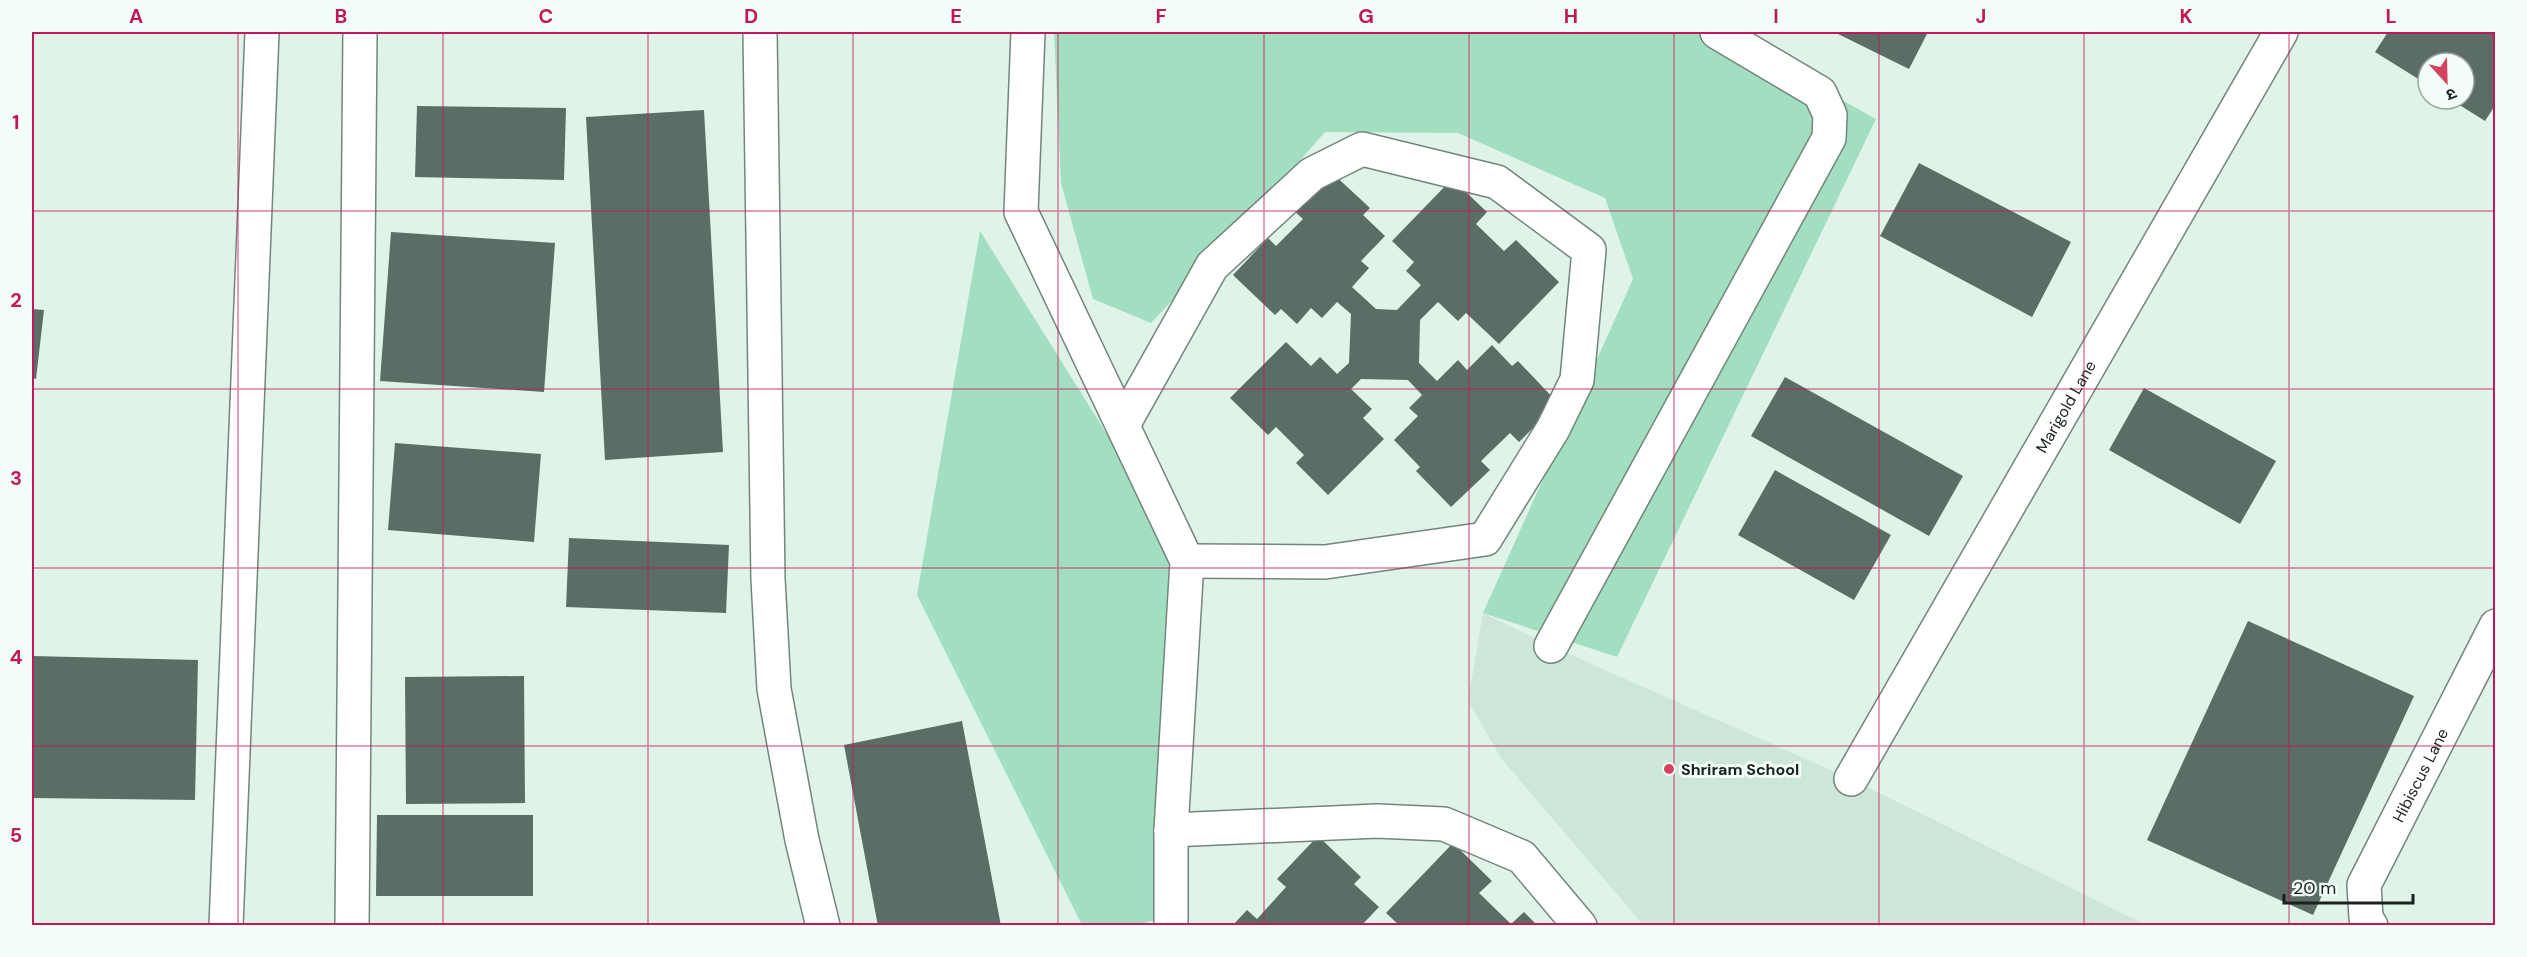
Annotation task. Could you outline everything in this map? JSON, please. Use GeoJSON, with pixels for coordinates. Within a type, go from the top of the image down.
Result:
{"type":"FeatureCollection","features":[{"type":"Feature","properties":{"kind":"street"},"geometry":{"type":"LineString","coordinates":[[226,926],[262,32]]}},
{"type":"Feature","properties":{"kind":"street"},"geometry":{"type":"LineString","coordinates":[[352,926],[360,32]]}},
{"type":"Feature","properties":{"kind":"street"},"geometry":{"type":"LineString","coordinates":[[760,32],[768,579],[774,689],[802,840],[823,926]]}},
{"type":"Feature","properties":{"kind":"street"},"geometry":{"type":"LineString","coordinates":[[1028,32],[1021,212],[1187,561],[1171,830],[1171,926]]}},
{"type":"Feature","properties":{"kind":"street"},"geometry":{"type":"LineString","coordinates":[[1551,646],[1829,138],[1830,115],[1820,93],[1717,32]]}},
{"type":"Feature","properties":{"kind":"street","name":"Marigold Lane"},"geometry":{"type":"LineString","coordinates":[[1851,779],[2281,32]]}},
{"type":"Feature","properties":{"kind":"street"},"geometry":{"type":"LineString","coordinates":[[1123,424],[1212,266],[1312,174],[1362,149],[1497,182],[1589,250],[1577,380],[1553,429],[1485,539],[1325,562],[1187,561]]}},
{"type":"Feature","properties":{"kind":"street","name":"Hibiscus Lane"},"geometry":{"type":"LineString","coordinates":[[2371,926],[2366,918],[2364,885],[2496,626]]}},
{"type":"Feature","properties":{"kind":"street"},"geometry":{"type":"LineString","coordinates":[[1171,830],[1377,821],[1444,824],[1522,857],[1580,926]]}},
{"type":"Feature","properties":{"kind":"shaded area","name":"Shriram School"},"geometry":{"type":"Polygon","coordinates":[[[1483,613],[1551,646],[1851,779],[2146,925],[1643,925],[1501,758],[1468,701],[1483,613]]]}},
{"type":"Feature","properties":{"kind":"green space"},"geometry":{"type":"Polygon","coordinates":[[[1054,32],[1720,32],[1876,119],[1617,657],[1483,613],[1633,279],[1605,198],[1458,133],[1325,132],[1247,221],[1151,323],[1093,299],[1061,183],[1054,32]]]}},
{"type":"Feature","properties":{"kind":"green space"},"geometry":{"type":"Polygon","coordinates":[[[980,231],[1168,532],[1171,916],[1137,925],[1082,925],[917,595],[980,231]]]}},
{"type":"Feature","properties":{"kind":"building"},"geometry":{"type":"Polygon","coordinates":[[[1834,32],[1928,32],[1909,69],[1834,32]]]}},
{"type":"Feature","properties":{"kind":"building"},"geometry":{"type":"Polygon","coordinates":[[[2388,32],[2496,32],[2496,104],[2485,121],[2469,111],[2476,111],[2476,51],[2416,51],[2416,78],[2375,52],[2388,32]]]}},
{"type":"Feature","properties":{"kind":"building"},"geometry":{"type":"Polygon","coordinates":[[[417,106],[566,108],[564,180],[415,177],[417,106]]]}},
{"type":"Feature","properties":{"kind":"building"},"geometry":{"type":"Polygon","coordinates":[[[704,110],[723,452],[605,460],[586,117],[704,110]]]}},
{"type":"Feature","properties":{"kind":"building"},"geometry":{"type":"Polygon","coordinates":[[[1919,163],[2071,242],[2032,317],[1880,236],[1919,163]]]}},
{"type":"Feature","properties":{"kind":"building"},"geometry":{"type":"Polygon","coordinates":[[[1330,171],[1370,208],[1363,215],[1385,236],[1361,261],[1369,268],[1352,287],[1376,309],[1397,310],[1421,285],[1406,271],[1414,262],[1392,241],[1452,179],[1487,212],[1476,224],[1504,251],[1516,240],[1559,282],[1499,344],[1466,313],[1458,321],[1438,302],[1420,320],[1419,363],[1437,381],[1458,360],[1467,370],[1492,345],[1512,366],[1518,361],[1558,403],[1519,442],[1510,433],[1481,461],[1490,470],[1451,507],[1416,471],[1420,467],[1394,440],[1418,416],[1409,408],[1422,395],[1408,380],[1361,379],[1351,389],[1372,409],[1363,418],[1384,439],[1328,495],[1296,463],[1304,455],[1276,427],[1268,435],[1230,398],[1286,342],[1311,366],[1320,357],[1337,374],[1349,363],[1351,314],[1337,302],[1322,318],[1311,308],[1297,324],[1281,309],[1275,315],[1233,275],[1268,238],[1276,246],[1303,219],[1294,211],[1330,171]]]}},
{"type":"Feature","properties":{"kind":"building"},"geometry":{"type":"Polygon","coordinates":[[[391,232],[555,243],[544,392],[380,381],[391,232]]]}},
{"type":"Feature","properties":{"kind":"building"},"geometry":{"type":"Polygon","coordinates":[[[32,309],[44,310],[36,379],[32,378],[32,309]]]}},
{"type":"Feature","properties":{"kind":"building"},"geometry":{"type":"Polygon","coordinates":[[[1785,377],[1963,476],[1929,536],[1751,436],[1785,377]]]}},
{"type":"Feature","properties":{"kind":"building"},"geometry":{"type":"Polygon","coordinates":[[[2144,388],[2276,461],[2240,524],[2109,450],[2144,388]]]}},
{"type":"Feature","properties":{"kind":"building"},"geometry":{"type":"Polygon","coordinates":[[[395,443],[541,454],[534,542],[388,530],[395,443]]]}},
{"type":"Feature","properties":{"kind":"building"},"geometry":{"type":"Polygon","coordinates":[[[1775,470],[1891,535],[1854,600],[1738,535],[1775,470]]]}},
{"type":"Feature","properties":{"kind":"building"},"geometry":{"type":"Polygon","coordinates":[[[569,538],[729,545],[726,613],[566,607],[569,538]]]}},
{"type":"Feature","properties":{"kind":"building"},"geometry":{"type":"Polygon","coordinates":[[[2248,621],[2414,696],[2313,915],[2147,840],[2248,621]]]}},
{"type":"Feature","properties":{"kind":"building"},"geometry":{"type":"Polygon","coordinates":[[[32,656],[198,660],[195,800],[32,798],[32,656]]]}},
{"type":"Feature","properties":{"kind":"building"},"geometry":{"type":"Polygon","coordinates":[[[524,676],[525,803],[406,804],[405,677],[524,676]]]}},
{"type":"Feature","properties":{"kind":"building"},"geometry":{"type":"Polygon","coordinates":[[[962,721],[1001,926],[878,926],[844,745],[962,721]]]}},
{"type":"Feature","properties":{"kind":"building"},"geometry":{"type":"Polygon","coordinates":[[[377,815],[533,815],[533,896],[376,896],[377,815]]]}},
{"type":"Feature","properties":{"kind":"building"},"geometry":{"type":"Polygon","coordinates":[[[1318,836],[1361,877],[1354,884],[1379,907],[1361,926],[1232,926],[1247,910],[1257,919],[1286,887],[1277,879],[1318,836]]]}},
{"type":"Feature","properties":{"kind":"building"},"geometry":{"type":"Polygon","coordinates":[[[1453,843],[1492,881],[1479,893],[1511,924],[1524,912],[1538,926],[1400,926],[1386,913],[1453,843]]]}},
{"type":"Feature","properties":{"kind":"place","name":"Shriram School"},"geometry":{"type":"Point","coordinates":[1669,769]}}]}
